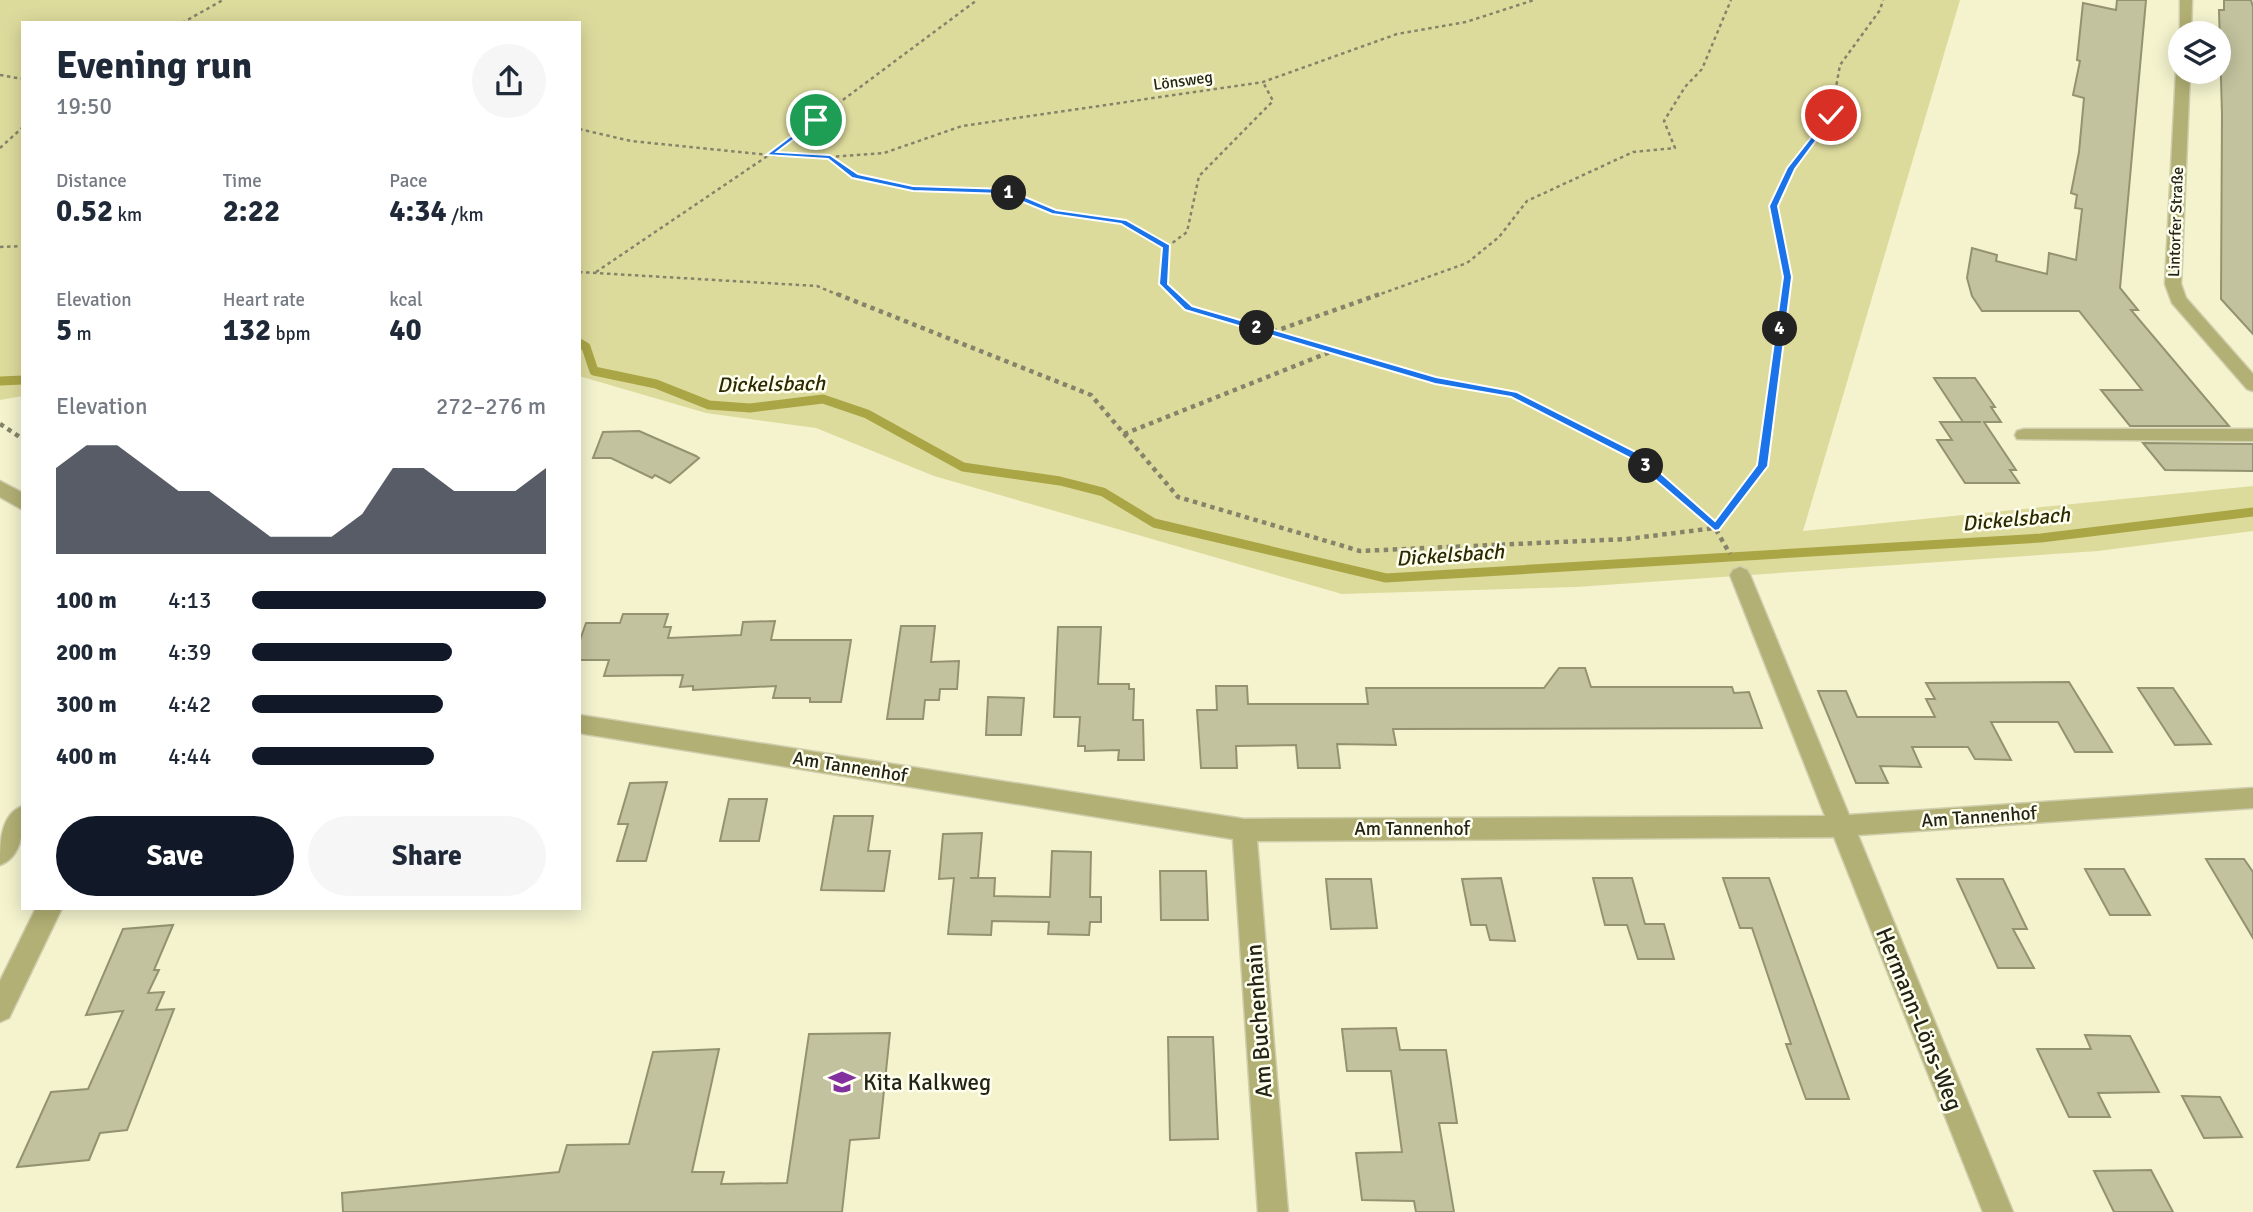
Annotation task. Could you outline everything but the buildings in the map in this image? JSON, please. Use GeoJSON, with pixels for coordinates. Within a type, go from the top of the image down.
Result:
{"type":"FeatureCollection","features":[{"type":"Feature","properties":{"kind":"street"},"geometry":{"type":"LineString","coordinates":[[2185,21],[2186,0]]}},
{"type":"Feature","properties":{"kind":"street","name":"Lintorfer Straße"},"geometry":{"type":"LineString","coordinates":[[2182,84],[2173,284],[2178,299],[2253,385]]}},
{"type":"Feature","properties":{"kind":"street"},"geometry":{"type":"LineString","coordinates":[[2025,435],[2253,435]]}},
{"type":"Feature","properties":{"kind":"street"},"geometry":{"type":"LineString","coordinates":[[0,488],[21,502]]}},
{"type":"Feature","properties":{"kind":"street","name":"Hermann-Löns-Weg"},"geometry":{"type":"LineString","coordinates":[[1740,575],[1998,1212]]}},
{"type":"Feature","properties":{"kind":"street","name":"Am Tannenhof"},"geometry":{"type":"LineString","coordinates":[[581,724],[1244,830],[1840,826],[2253,798]]}},
{"type":"Feature","properties":{"kind":"street"},"geometry":{"type":"LineString","coordinates":[[0,854],[21,819]]}},
{"type":"Feature","properties":{"kind":"street","name":"Am Buchenhain"},"geometry":{"type":"LineString","coordinates":[[1244,830],[1273,1212]]}},
{"type":"Feature","properties":{"kind":"street"},"geometry":{"type":"LineString","coordinates":[[0,1009],[48,910]]}},
{"type":"Feature","properties":{"kind":"path"},"geometry":{"type":"LineString","coordinates":[[186,21],[223,0]]}},
{"type":"Feature","properties":{"kind":"path"},"geometry":{"type":"LineString","coordinates":[[595,273],[769,155],[977,0]]}},
{"type":"Feature","properties":{"kind":"path","name":"Lönsweg"},"geometry":{"type":"LineString","coordinates":[[581,129],[631,141],[769,155],[830,157],[884,153],[962,126],[1263,82],[1397,34],[1466,22],[1534,0]]}},
{"type":"Feature","properties":{"kind":"path"},"geometry":{"type":"LineString","coordinates":[[1272,332],[1467,263],[1499,237],[1527,201],[1633,152],[1675,148],[1664,121],[1685,87],[1702,69],[1731,0]]}},
{"type":"Feature","properties":{"kind":"path"},"geometry":{"type":"LineString","coordinates":[[581,272],[817,286],[1091,395],[1178,497],[1360,551],[1627,539],[1715,527],[1762,466],[1788,277],[1773,206],[1791,168],[1831,115],[1840,65],[1880,10],[1883,0]]}},
{"type":"Feature","properties":{"kind":"path"},"geometry":{"type":"LineString","coordinates":[[0,75],[21,79]]}},
{"type":"Feature","properties":{"kind":"path"},"geometry":{"type":"LineString","coordinates":[[1263,82],[1273,101],[1199,176],[1187,232],[1167,247],[1164,284],[1188,308],[1435,380],[1513,394],[1634,455],[1715,527],[1724,542]]}},
{"type":"Feature","properties":{"kind":"path"},"geometry":{"type":"LineString","coordinates":[[0,148],[21,129]]}},
{"type":"Feature","properties":{"kind":"path"},"geometry":{"type":"LineString","coordinates":[[830,157],[855,176],[913,189],[1006,192],[1055,212],[1123,222],[1167,247]]}},
{"type":"Feature","properties":{"kind":"path"},"geometry":{"type":"LineString","coordinates":[[0,247],[21,246]]}},
{"type":"Feature","properties":{"kind":"path"},"geometry":{"type":"LineString","coordinates":[[1124,434],[1336,350]]}},
{"type":"Feature","properties":{"kind":"path"},"geometry":{"type":"LineString","coordinates":[[0,424],[21,438]]}},
{"type":"Feature","properties":{"kind":"shaded area"},"geometry":{"type":"Polygon","coordinates":[[[0,0],[1960,0],[1803,531],[2253,486],[2253,531],[2098,551],[1576,587],[1342,594],[934,476],[816,428],[706,413],[581,377],[581,21],[21,21],[21,396],[0,400],[0,0]]]}},
{"type":"Feature","properties":{"kind":"waterway","name":"Dickelsbach"},"geometry":{"type":"LineString","coordinates":[[581,344],[586,347],[594,371],[656,384],[709,405],[750,408],[823,399],[867,414],[963,467],[1060,481],[1103,492],[1154,523],[1386,578],[2041,538],[2253,512]]}},
{"type":"Feature","properties":{"kind":"waterway","name":"Dickelsbach"},"geometry":{"type":"LineString","coordinates":[[0,381],[21,380]]}},
{"type":"Feature","properties":{"kind":"place","name":"Kita Kalkweg"},"geometry":{"type":"Point","coordinates":[842,1082]}},
{"type":"Feature","properties":{"kind":"route"},"geometry":{"type":"LineString","coordinates":[[816,120],[769,155],[830,157],[855,176],[913,189],[1006,192],[1055,212],[1123,222],[1167,247],[1164,284],[1188,308],[1435,380],[1513,394],[1634,455],[1715,527],[1762,466],[1788,277],[1773,206],[1791,168],[1831,115]]}}]}
